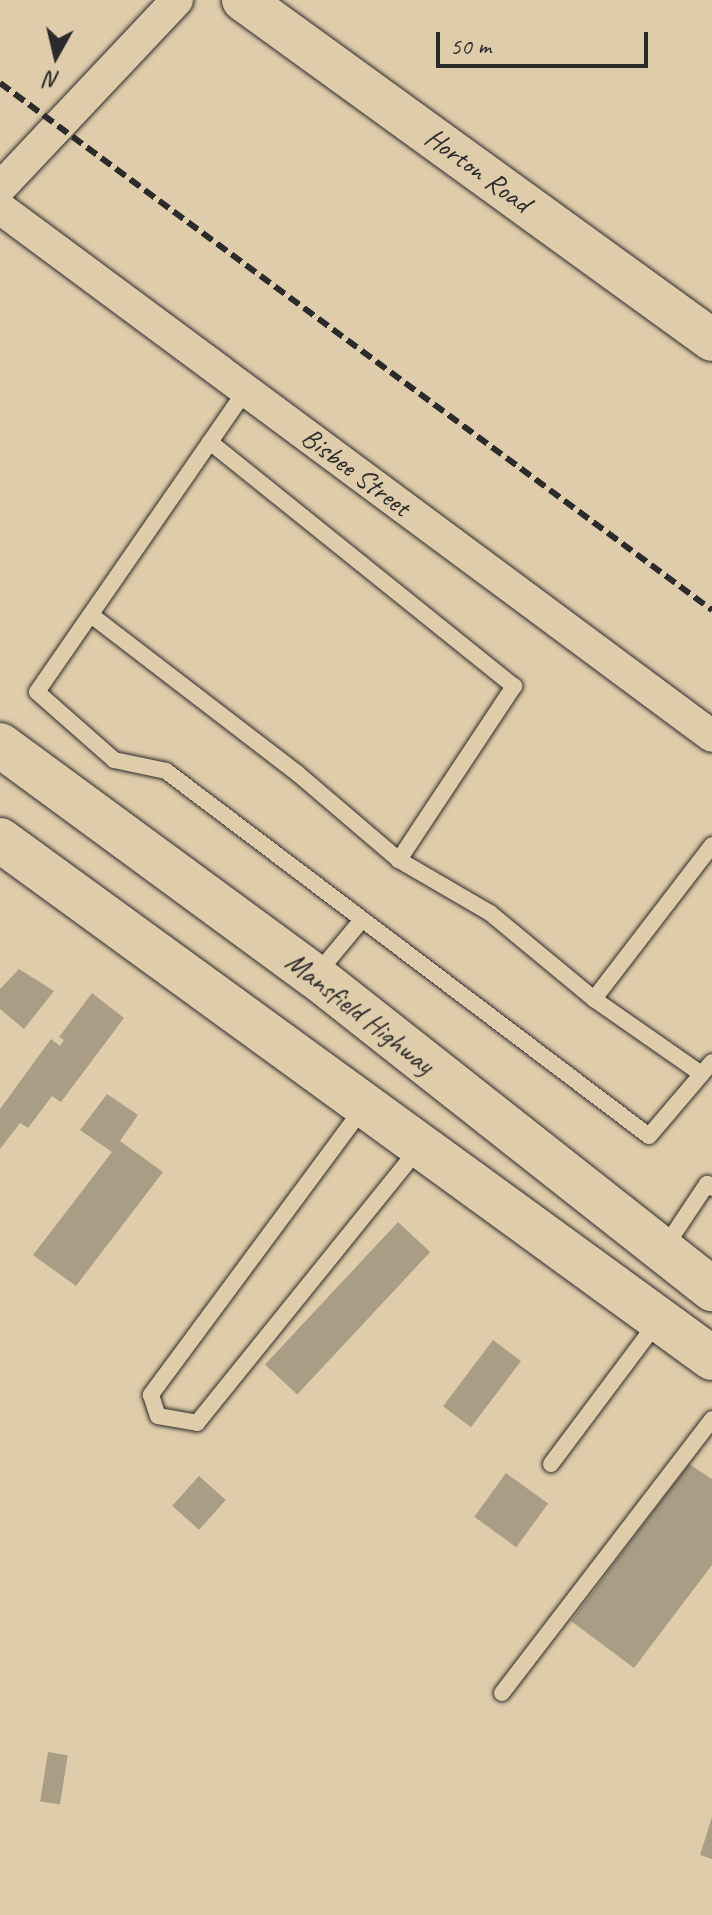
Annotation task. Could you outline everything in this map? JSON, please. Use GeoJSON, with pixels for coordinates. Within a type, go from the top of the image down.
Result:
{"type":"FeatureCollection","features":[{"type":"Feature","properties":{"kind":"main road","name":"Mansfield Highway"},"geometry":{"type":"LineString","coordinates":[[0,745],[315,976],[712,1289]]}},
{"type":"Feature","properties":{"kind":"main road"},"geometry":{"type":"LineString","coordinates":[[0,840],[363,1108],[712,1358]]}},
{"type":"Feature","properties":{"kind":"street"},"geometry":{"type":"LineString","coordinates":[[0,188],[177,0]]}},
{"type":"Feature","properties":{"kind":"street","name":"Horton Road"},"geometry":{"type":"LineString","coordinates":[[243,0],[712,340]]}},
{"type":"Feature","properties":{"kind":"street","name":"Bisbee Street"},"geometry":{"type":"LineString","coordinates":[[0,208],[712,736]]}},
{"type":"Feature","properties":{"kind":"lane"},"geometry":{"type":"LineString","coordinates":[[91,615],[297,773],[399,860],[490,913],[594,999],[706,1068],[649,1136],[166,771],[114,760],[37,692],[246,390]]}},
{"type":"Feature","properties":{"kind":"lane"},"geometry":{"type":"LineString","coordinates":[[210,442],[514,686],[399,860]]}},
{"type":"Feature","properties":{"kind":"lane"},"geometry":{"type":"LineString","coordinates":[[594,999],[712,845]]}},
{"type":"Feature","properties":{"kind":"lane"},"geometry":{"type":"LineString","coordinates":[[315,976],[361,921]]}},
{"type":"Feature","properties":{"kind":"lane"},"geometry":{"type":"LineString","coordinates":[[363,1108],[151,1395],[158,1416],[197,1423],[419,1148]]}},
{"type":"Feature","properties":{"kind":"lane"},"geometry":{"type":"LineString","coordinates":[[662,1252],[707,1184],[712,1188]]}},
{"type":"Feature","properties":{"kind":"lane"},"geometry":{"type":"LineString","coordinates":[[551,1464],[659,1320]]}},
{"type":"Feature","properties":{"kind":"lane"},"geometry":{"type":"LineString","coordinates":[[502,1693],[712,1419]]}},
{"type":"Feature","properties":{"kind":"building"},"geometry":{"type":"Polygon","coordinates":[[[19,969],[54,991],[24,1029],[0,1009],[0,989],[19,969]]]}},
{"type":"Feature","properties":{"kind":"building"},"geometry":{"type":"Polygon","coordinates":[[[92,993],[124,1018],[61,1102],[52,1096],[28,1128],[20,1123],[0,1149],[0,1109],[51,1039],[60,1046],[64,1040],[59,1037],[92,993]]]}},
{"type":"Feature","properties":{"kind":"building"},"geometry":{"type":"Polygon","coordinates":[[[107,1094],[138,1115],[120,1141],[163,1172],[76,1286],[33,1255],[112,1152],[80,1130],[107,1094]]]}},
{"type":"Feature","properties":{"kind":"building"},"geometry":{"type":"Polygon","coordinates":[[[398,1222],[430,1252],[297,1395],[265,1365],[398,1222]]]}},
{"type":"Feature","properties":{"kind":"building"},"geometry":{"type":"Polygon","coordinates":[[[493,1340],[521,1361],[471,1427],[443,1406],[493,1340]]]}},
{"type":"Feature","properties":{"kind":"building"},"geometry":{"type":"Polygon","coordinates":[[[689,1464],[712,1479],[712,1565],[634,1668],[571,1621],[689,1464]]]}},
{"type":"Feature","properties":{"kind":"building"},"geometry":{"type":"Polygon","coordinates":[[[506,1473],[548,1504],[516,1547],[474,1517],[506,1473]]]}},
{"type":"Feature","properties":{"kind":"building"},"geometry":{"type":"Polygon","coordinates":[[[199,1476],[226,1500],[199,1530],[172,1506],[199,1476]]]}},
{"type":"Feature","properties":{"kind":"building"},"geometry":{"type":"Polygon","coordinates":[[[48,1752],[68,1755],[60,1805],[40,1801],[48,1752]]]}},
{"type":"Feature","properties":{"kind":"building"},"geometry":{"type":"Polygon","coordinates":[[[712,1817],[712,1859],[700,1855],[712,1817]]]}},
{"type":"Feature","properties":{"kind":"railway"},"geometry":{"type":"LineString","coordinates":[[0,83],[712,610]]}}]}
